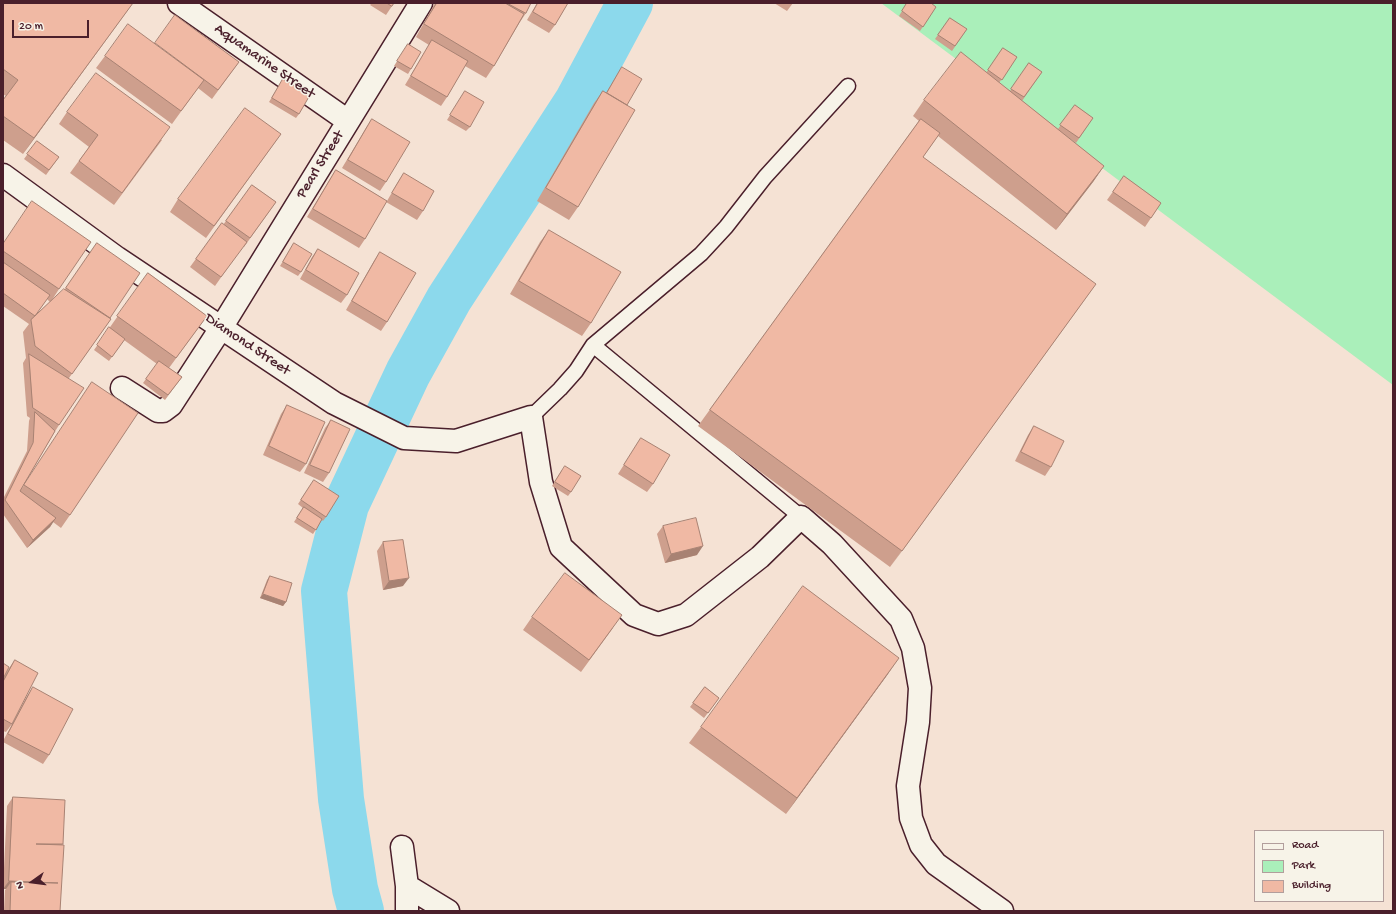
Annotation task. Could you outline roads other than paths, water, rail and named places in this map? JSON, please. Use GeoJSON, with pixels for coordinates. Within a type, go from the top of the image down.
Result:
{"type":"FeatureCollection","features":[{"type":"Feature","properties":{"kind":"street","name":"Aquamarine Street"},"geometry":{"type":"LineString","coordinates":[[179,3],[348,121]]}},
{"type":"Feature","properties":{"kind":"street","name":"Pearl Street"},"geometry":{"type":"LineString","coordinates":[[122,388],[158,411],[163,411],[171,405],[221,328],[421,3]]}},
{"type":"Feature","properties":{"kind":"street","name":"Diamond Street"},"geometry":{"type":"LineString","coordinates":[[3,176],[117,258],[334,403],[404,438],[456,441],[531,417]]}},
{"type":"Feature","properties":{"kind":"street"},"geometry":{"type":"LineString","coordinates":[[531,417],[541,482],[561,547],[634,615],[658,624],[686,615],[760,558],[801,517],[832,544],[902,619],[913,648],[920,688],[918,722],[908,786],[911,818],[920,845],[936,864],[1002,911]]}},
{"type":"Feature","properties":{"kind":"street"},"geometry":{"type":"LineString","coordinates":[[402,847],[407,886],[407,911]]}},
{"type":"Feature","properties":{"kind":"street"},"geometry":{"type":"LineString","coordinates":[[407,886],[448,911]]}},
{"type":"Feature","properties":{"kind":"lane"},"geometry":{"type":"LineString","coordinates":[[531,417],[564,385],[576,371],[593,345],[701,254],[726,226],[765,177],[848,86]]}},
{"type":"Feature","properties":{"kind":"lane"},"geometry":{"type":"LineString","coordinates":[[593,345],[801,517]]}},
{"type":"Feature","properties":{"kind":"waterway"},"geometry":{"type":"LineString","coordinates":[[361,911],[355,889],[341,799],[324,591],[346,505],[408,373],[449,299],[577,102],[630,3]]}}]}
